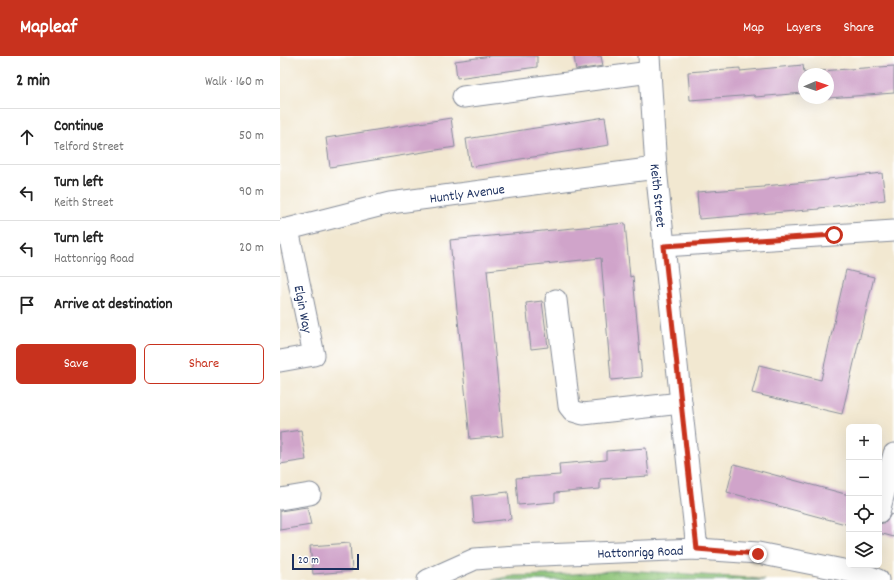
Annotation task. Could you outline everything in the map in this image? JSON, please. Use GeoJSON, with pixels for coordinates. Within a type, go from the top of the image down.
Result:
{"type":"FeatureCollection","features":[{"type":"Feature","properties":{"kind":"street"},"geometry":{"type":"LineString","coordinates":[[463,97],[649,64]]}},
{"type":"Feature","properties":{"kind":"street","name":"Keith Street"},"geometry":{"type":"LineString","coordinates":[[649,64],[656,168],[697,549]]}},
{"type":"Feature","properties":{"kind":"street","name":"Huntly Avenue"},"geometry":{"type":"LineString","coordinates":[[284,229],[390,203],[656,168]]}},
{"type":"Feature","properties":{"kind":"street","name":"Elgin Way"},"geometry":{"type":"LineString","coordinates":[[280,361],[314,355],[284,229]]}},
{"type":"Feature","properties":{"kind":"street"},"geometry":{"type":"LineString","coordinates":[[664,246],[894,231]]}},
{"type":"Feature","properties":{"kind":"street"},"geometry":{"type":"LineString","coordinates":[[556,300],[569,406],[573,411],[583,414],[681,403]]}},
{"type":"Feature","properties":{"kind":"street"},"geometry":{"type":"LineString","coordinates":[[882,500],[894,454]]}},
{"type":"Feature","properties":{"kind":"street"},"geometry":{"type":"LineString","coordinates":[[280,499],[310,494]]}},
{"type":"Feature","properties":{"kind":"street","name":"Hattonrigg Road"},"geometry":{"type":"LineString","coordinates":[[428,580],[475,559],[697,549],[758,554],[869,573]]}},
{"type":"Feature","properties":{"kind":"green space"},"geometry":{"type":"Polygon","coordinates":[[[622,570],[765,580],[492,580],[514,576],[574,574],[622,570]]]}},
{"type":"Feature","properties":{"kind":"building"},"geometry":{"type":"Polygon","coordinates":[[[491,56],[537,56],[537,67],[457,78],[455,61],[491,56]]]}},
{"type":"Feature","properties":{"kind":"building"},"geometry":{"type":"Polygon","coordinates":[[[574,56],[601,56],[603,66],[576,70],[574,56]]]}},
{"type":"Feature","properties":{"kind":"building"},"geometry":{"type":"Polygon","coordinates":[[[803,65],[803,68],[798,68],[798,93],[690,100],[688,72],[740,68],[740,71],[803,65]]]}},
{"type":"Feature","properties":{"kind":"building"},"geometry":{"type":"Polygon","coordinates":[[[894,66],[894,93],[834,98],[834,70],[894,66]]]}},
{"type":"Feature","properties":{"kind":"building"},"geometry":{"type":"Polygon","coordinates":[[[605,117],[609,145],[470,167],[466,139],[605,117]]]}},
{"type":"Feature","properties":{"kind":"building"},"geometry":{"type":"Polygon","coordinates":[[[451,118],[455,147],[330,167],[326,138],[451,118]]]}},
{"type":"Feature","properties":{"kind":"building"},"geometry":{"type":"Polygon","coordinates":[[[882,173],[885,200],[819,209],[699,219],[697,192],[764,187],[882,173]]]}},
{"type":"Feature","properties":{"kind":"building"},"geometry":{"type":"Polygon","coordinates":[[[625,223],[630,277],[633,276],[642,377],[611,380],[601,258],[487,270],[503,436],[470,439],[450,240],[625,223]]]}},
{"type":"Feature","properties":{"kind":"building"},"geometry":{"type":"Polygon","coordinates":[[[846,270],[874,277],[842,414],[752,393],[759,365],[821,380],[846,270]]]}},
{"type":"Feature","properties":{"kind":"building"},"geometry":{"type":"Polygon","coordinates":[[[542,301],[548,347],[531,349],[526,303],[542,301]]]}},
{"type":"Feature","properties":{"kind":"building"},"geometry":{"type":"Polygon","coordinates":[[[301,430],[306,460],[280,464],[280,433],[301,430]]]}},
{"type":"Feature","properties":{"kind":"building"},"geometry":{"type":"Polygon","coordinates":[[[646,448],[649,476],[600,479],[600,489],[555,493],[555,502],[518,505],[516,478],[560,475],[559,464],[606,460],[606,451],[646,448]]]}},
{"type":"Feature","properties":{"kind":"building"},"geometry":{"type":"Polygon","coordinates":[[[734,464],[846,494],[846,524],[727,492],[734,464]]]}},
{"type":"Feature","properties":{"kind":"building"},"geometry":{"type":"Polygon","coordinates":[[[508,492],[511,519],[474,523],[472,496],[508,492]]]}},
{"type":"Feature","properties":{"kind":"building"},"geometry":{"type":"Polygon","coordinates":[[[307,507],[311,525],[280,530],[280,511],[307,507]]]}},
{"type":"Feature","properties":{"kind":"building"},"geometry":{"type":"Polygon","coordinates":[[[891,514],[894,515],[894,537],[882,534],[882,523],[887,521],[891,514]]]}},
{"type":"Feature","properties":{"kind":"building"},"geometry":{"type":"Polygon","coordinates":[[[350,543],[352,571],[313,574],[310,546],[350,543]]]}},
{"type":"Feature","properties":{"kind":"route"},"geometry":{"type":"LineString","coordinates":[[758,554],[697,549],[664,246],[834,235]]}}]}
